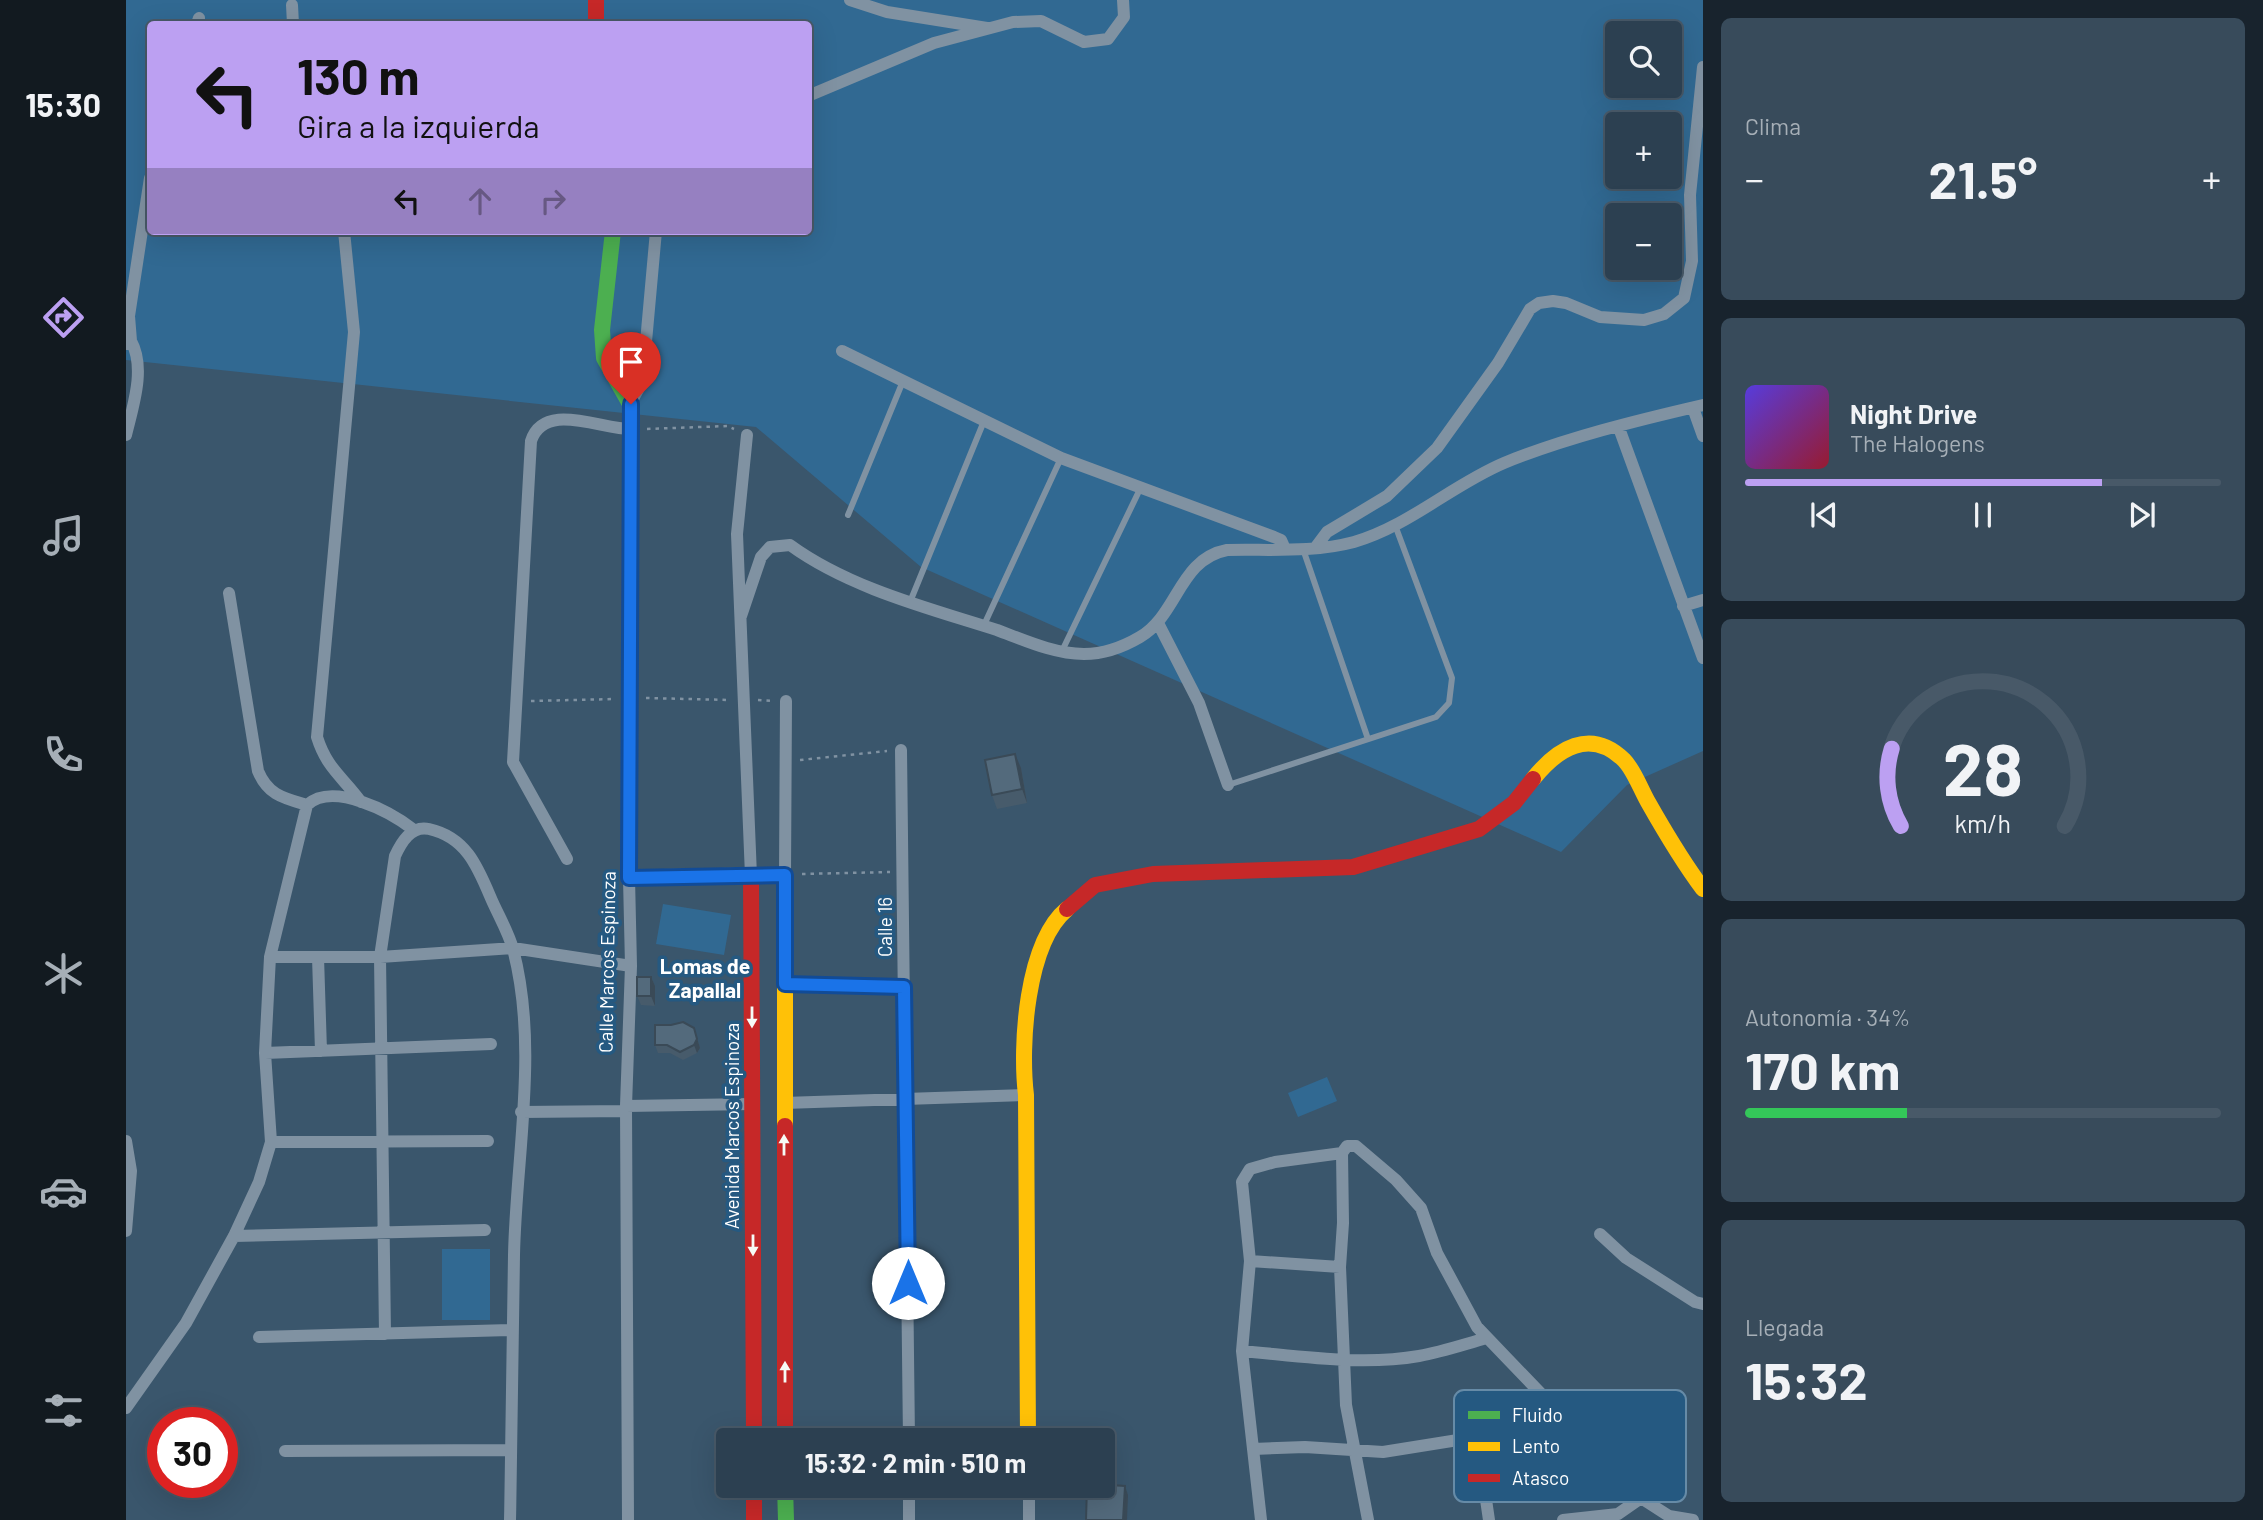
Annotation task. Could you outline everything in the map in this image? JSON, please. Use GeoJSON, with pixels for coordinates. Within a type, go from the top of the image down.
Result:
{"type":"FeatureCollection","features":[{"type":"Feature","properties":{"kind":"street"},"geometry":{"type":"LineString","coordinates":[[596,0],[596,21]]}},
{"type":"Feature","properties":{"kind":"street"},"geometry":{"type":"LineString","coordinates":[[850,0],[887,12],[991,29]]}},
{"type":"Feature","properties":{"kind":"street"},"geometry":{"type":"LineString","coordinates":[[812,94],[934,43],[1025,20],[1041,21],[1084,42],[1108,39],[1124,17],[1123,0]]}},
{"type":"Feature","properties":{"kind":"street"},"geometry":{"type":"LineString","coordinates":[[292,5],[293,21]]}},
{"type":"Feature","properties":{"kind":"street"},"geometry":{"type":"LineString","coordinates":[[1309,548],[1327,532],[1387,496],[1429,457],[1497,363],[1530,309],[1539,303],[1553,301],[1566,303],[1600,317],[1644,320],[1664,314],[1684,298],[1692,261],[1690,195],[1703,67]]}},
{"type":"Feature","properties":{"kind":"street"},"geometry":{"type":"LineString","coordinates":[[126,435],[134,402],[139,355],[129,343],[129,316],[147,198]]}},
{"type":"Feature","properties":{"kind":"street"},"geometry":{"type":"LineString","coordinates":[[344,235],[354,332],[317,737],[329,766],[361,802]]}},
{"type":"Feature","properties":{"kind":"street"},"geometry":{"type":"LineString","coordinates":[[612,235],[602,330],[604,358],[631,404]]}},
{"type":"Feature","properties":{"kind":"street"},"geometry":{"type":"LineString","coordinates":[[631,404],[640,386],[644,364],[656,235]]}},
{"type":"Feature","properties":{"kind":"street"},"geometry":{"type":"LineString","coordinates":[[842,351],[1061,458],[1274,537],[1281,540],[1285,549]]}},
{"type":"Feature","properties":{"kind":"street","name":"Calle Marcos Espinoza"},"geometry":{"type":"LineString","coordinates":[[628,1520],[626,1108],[631,966],[631,404]]}},
{"type":"Feature","properties":{"kind":"street"},"geometry":{"type":"LineString","coordinates":[[741,617],[761,557],[770,547],[790,545],[814,563],[910,602],[1062,651],[1083,654],[1107,651],[1138,638],[1158,623],[1191,570],[1204,558],[1227,550],[1309,548],[1356,541],[1395,525],[1502,464],[1552,446],[1698,406],[1703,436]]}},
{"type":"Feature","properties":{"kind":"street"},"geometry":{"type":"LineString","coordinates":[[567,859],[513,762],[531,441],[534,431],[555,418],[631,429]]}},
{"type":"Feature","properties":{"kind":"street"},"geometry":{"type":"LineString","coordinates":[[1619,428],[1703,658]]}},
{"type":"Feature","properties":{"kind":"street","name":"Avenida Marcos Espinoza"},"geometry":{"type":"LineString","coordinates":[[747,435],[737,534],[746,700],[751,876],[754,1428]]}},
{"type":"Feature","properties":{"kind":"street"},"geometry":{"type":"LineString","coordinates":[[229,593],[258,771],[264,786],[275,796],[307,805]]}},
{"type":"Feature","properties":{"kind":"street"},"geometry":{"type":"LineString","coordinates":[[1683,606],[1703,600]]}},
{"type":"Feature","properties":{"kind":"street"},"geometry":{"type":"LineString","coordinates":[[1158,623],[1199,703],[1228,785]]}},
{"type":"Feature","properties":{"kind":"street"},"geometry":{"type":"LineString","coordinates":[[785,1428],[786,701]]}},
{"type":"Feature","properties":{"kind":"street"},"geometry":{"type":"LineString","coordinates":[[1028,1428],[1026,1095],[1022,1060],[1026,1023],[1039,954],[1062,913],[1095,885],[1153,874],[1353,867],[1479,829],[1514,803],[1548,760],[1568,746],[1595,744],[1623,760],[1679,857],[1703,889]]}},
{"type":"Feature","properties":{"kind":"street","name":"Calle 16"},"geometry":{"type":"LineString","coordinates":[[901,750],[909,1428]]}},
{"type":"Feature","properties":{"kind":"street"},"geometry":{"type":"LineString","coordinates":[[126,1408],[186,1324],[234,1237],[259,1182],[271,1142],[265,1053],[270,957],[307,805],[314,799],[329,796],[361,802],[394,814],[414,831]]}},
{"type":"Feature","properties":{"kind":"street"},"geometry":{"type":"LineString","coordinates":[[385,1334],[380,957],[395,856],[401,844],[414,831],[426,828],[443,834],[466,850],[478,868],[513,948],[524,1043],[512,1330],[510,1520]]}},
{"type":"Feature","properties":{"kind":"street"},"geometry":{"type":"LineString","coordinates":[[629,878],[785,875]]}},
{"type":"Feature","properties":{"kind":"street"},"geometry":{"type":"LineString","coordinates":[[270,957],[380,957],[513,948],[631,966]]}},
{"type":"Feature","properties":{"kind":"street"},"geometry":{"type":"LineString","coordinates":[[318,957],[321,1051]]}},
{"type":"Feature","properties":{"kind":"street"},"geometry":{"type":"LineString","coordinates":[[785,984],[904,987]]}},
{"type":"Feature","properties":{"kind":"street"},"geometry":{"type":"LineString","coordinates":[[265,1053],[491,1044]]}},
{"type":"Feature","properties":{"kind":"street"},"geometry":{"type":"LineString","coordinates":[[784,1103],[1026,1095]]}},
{"type":"Feature","properties":{"kind":"street"},"geometry":{"type":"LineString","coordinates":[[522,1112],[753,1104]]}},
{"type":"Feature","properties":{"kind":"street"},"geometry":{"type":"LineString","coordinates":[[126,1141],[131,1171],[126,1231]]}},
{"type":"Feature","properties":{"kind":"street"},"geometry":{"type":"LineString","coordinates":[[271,1142],[488,1141]]}},
{"type":"Feature","properties":{"kind":"street"},"geometry":{"type":"LineString","coordinates":[[1368,1520],[1353,1448],[1344,1360],[1340,1267],[1343,1223],[1342,1153],[1348,1146],[1356,1146],[1396,1180],[1421,1208],[1437,1253],[1465,1309],[1487,1338],[1538,1390]]}},
{"type":"Feature","properties":{"kind":"street"},"geometry":{"type":"LineString","coordinates":[[1261,1520],[1242,1351],[1250,1261],[1242,1182],[1250,1169],[1275,1162],[1342,1153]]}},
{"type":"Feature","properties":{"kind":"street"},"geometry":{"type":"LineString","coordinates":[[234,1237],[485,1230]]}},
{"type":"Feature","properties":{"kind":"street"},"geometry":{"type":"LineString","coordinates":[[1600,1234],[1626,1258],[1695,1302],[1703,1304]]}},
{"type":"Feature","properties":{"kind":"street"},"geometry":{"type":"LineString","coordinates":[[1250,1261],[1340,1267]]}},
{"type":"Feature","properties":{"kind":"street"},"geometry":{"type":"LineString","coordinates":[[259,1337],[512,1330]]}},
{"type":"Feature","properties":{"kind":"street"},"geometry":{"type":"LineString","coordinates":[[1242,1351],[1344,1360],[1419,1356],[1487,1338]]}},
{"type":"Feature","properties":{"kind":"street"},"geometry":{"type":"LineString","coordinates":[[1253,1449],[1353,1448],[1383,1452],[1454,1441]]}},
{"type":"Feature","properties":{"kind":"street"},"geometry":{"type":"LineString","coordinates":[[285,1451],[511,1450]]}},
{"type":"Feature","properties":{"kind":"street"},"geometry":{"type":"LineString","coordinates":[[754,1498],[754,1520]]}},
{"type":"Feature","properties":{"kind":"street"},"geometry":{"type":"LineString","coordinates":[[785,1498],[786,1520]]}},
{"type":"Feature","properties":{"kind":"street"},"geometry":{"type":"LineString","coordinates":[[909,1498],[909,1520]]}},
{"type":"Feature","properties":{"kind":"street"},"geometry":{"type":"LineString","coordinates":[[1029,1498],[1029,1520]]}},
{"type":"Feature","properties":{"kind":"street"},"geometry":{"type":"LineString","coordinates":[[1486,1502],[1489,1520]]}},
{"type":"Feature","properties":{"kind":"street"},"geometry":{"type":"LineString","coordinates":[[1563,1520],[1618,1517],[1636,1502]]}},
{"type":"Feature","properties":{"kind":"street"},"geometry":{"type":"LineString","coordinates":[[1647,1502],[1669,1516],[1693,1520]]}},
{"type":"Feature","properties":{"kind":"lane"},"geometry":{"type":"LineString","coordinates":[[848,515],[903,381]]}},
{"type":"Feature","properties":{"kind":"lane"},"geometry":{"type":"LineString","coordinates":[[910,602],[984,421]]}},
{"type":"Feature","properties":{"kind":"lane"},"geometry":{"type":"LineString","coordinates":[[984,626],[1061,458]]}},
{"type":"Feature","properties":{"kind":"lane"},"geometry":{"type":"LineString","coordinates":[[1062,651],[1140,487]]}},
{"type":"Feature","properties":{"kind":"lane"},"geometry":{"type":"LineString","coordinates":[[1228,785],[1436,716],[1445,708],[1452,695],[1452,678],[1395,525]]}},
{"type":"Feature","properties":{"kind":"lane"},"geometry":{"type":"LineString","coordinates":[[1309,548],[1368,739]]}},
{"type":"Feature","properties":{"kind":"path"},"geometry":{"type":"LineString","coordinates":[[631,429],[727,426],[747,435]]}},
{"type":"Feature","properties":{"kind":"path"},"geometry":{"type":"LineString","coordinates":[[516,701],[630,698],[786,701]]}},
{"type":"Feature","properties":{"kind":"path"},"geometry":{"type":"LineString","coordinates":[[786,763],[812,757],[901,750]]}},
{"type":"Feature","properties":{"kind":"path"},"geometry":{"type":"LineString","coordinates":[[785,875],[904,872]]}},
{"type":"Feature","properties":{"kind":"shaded area"},"geometry":{"type":"Polygon","coordinates":[[[126,0],[1703,0],[1703,751],[1627,785],[1561,852],[921,567],[756,427],[126,360],[126,0]]]}},
{"type":"Feature","properties":{"kind":"shaded area"},"geometry":{"type":"Polygon","coordinates":[[[663,904],[731,915],[724,955],[656,944],[663,904]]]}},
{"type":"Feature","properties":{"kind":"shaded area"},"geometry":{"type":"Polygon","coordinates":[[[1327,1077],[1337,1101],[1298,1117],[1288,1093],[1327,1077]]]}},
{"type":"Feature","properties":{"kind":"shaded area"},"geometry":{"type":"Polygon","coordinates":[[[442,1249],[490,1249],[490,1320],[442,1320],[442,1249]]]}},
{"type":"Feature","properties":{"kind":"building"},"geometry":{"type":"Polygon","coordinates":[[[1015,754],[1022,789],[992,795],[985,760],[1015,754]]]}},
{"type":"Feature","properties":{"kind":"building"},"geometry":{"type":"Polygon","coordinates":[[[637,977],[651,977],[651,996],[637,996],[637,977]]]}},
{"type":"Feature","properties":{"kind":"building"},"geometry":{"type":"Polygon","coordinates":[[[683,1022],[694,1028],[697,1039],[694,1045],[680,1052],[667,1045],[655,1045],[655,1025],[683,1022]]]}},
{"type":"Feature","properties":{"kind":"building"},"geometry":{"type":"Polygon","coordinates":[[[1115,1485],[1125,1486],[1123,1520],[1086,1520],[1087,1498],[1115,1498],[1115,1485]]]}},
{"type":"Feature","properties":{"kind":"traffic: fast"},"geometry":{"type":"LineString","coordinates":[[613,235],[602,330],[604,358],[630,404],[630,505]]}},
{"type":"Feature","properties":{"kind":"traffic: fast"},"geometry":{"type":"LineString","coordinates":[[785,1498],[786,1520]]}},
{"type":"Feature","properties":{"kind":"traffic: slow"},"geometry":{"type":"LineString","coordinates":[[1533,779],[1563,751],[1575,746],[1599,745],[1611,750],[1631,769],[1667,835],[1703,889]]}},
{"type":"Feature","properties":{"kind":"traffic: slow"},"geometry":{"type":"LineString","coordinates":[[663,877],[785,875],[785,1126]]}},
{"type":"Feature","properties":{"kind":"traffic: slow"},"geometry":{"type":"LineString","coordinates":[[1028,1428],[1024,1050],[1034,970],[1053,925],[1067,909]]}},
{"type":"Feature","properties":{"kind":"traffic: jam"},"geometry":{"type":"LineString","coordinates":[[596,0],[596,21]]}},
{"type":"Feature","properties":{"kind":"traffic: jam"},"geometry":{"type":"LineString","coordinates":[[630,505],[629,878],[663,877]]}},
{"type":"Feature","properties":{"kind":"traffic: jam"},"geometry":{"type":"LineString","coordinates":[[1067,909],[1095,885],[1153,874],[1353,867],[1479,829],[1514,803],[1533,779]]}},
{"type":"Feature","properties":{"kind":"traffic: jam"},"geometry":{"type":"LineString","coordinates":[[751,876],[754,1428]]}},
{"type":"Feature","properties":{"kind":"traffic: jam"},"geometry":{"type":"LineString","coordinates":[[785,1126],[785,1428]]}},
{"type":"Feature","properties":{"kind":"traffic: jam"},"geometry":{"type":"LineString","coordinates":[[754,1498],[754,1520]]}},
{"type":"Feature","properties":{"kind":"district","name":"Lomas de Zapallal"},"geometry":{"type":"Point","coordinates":[705,979]}},
{"type":"Feature","properties":{"kind":"route"},"geometry":{"type":"LineString","coordinates":[[631,404],[629,878],[785,875],[785,984],[904,987],[908,1283]]}}]}
